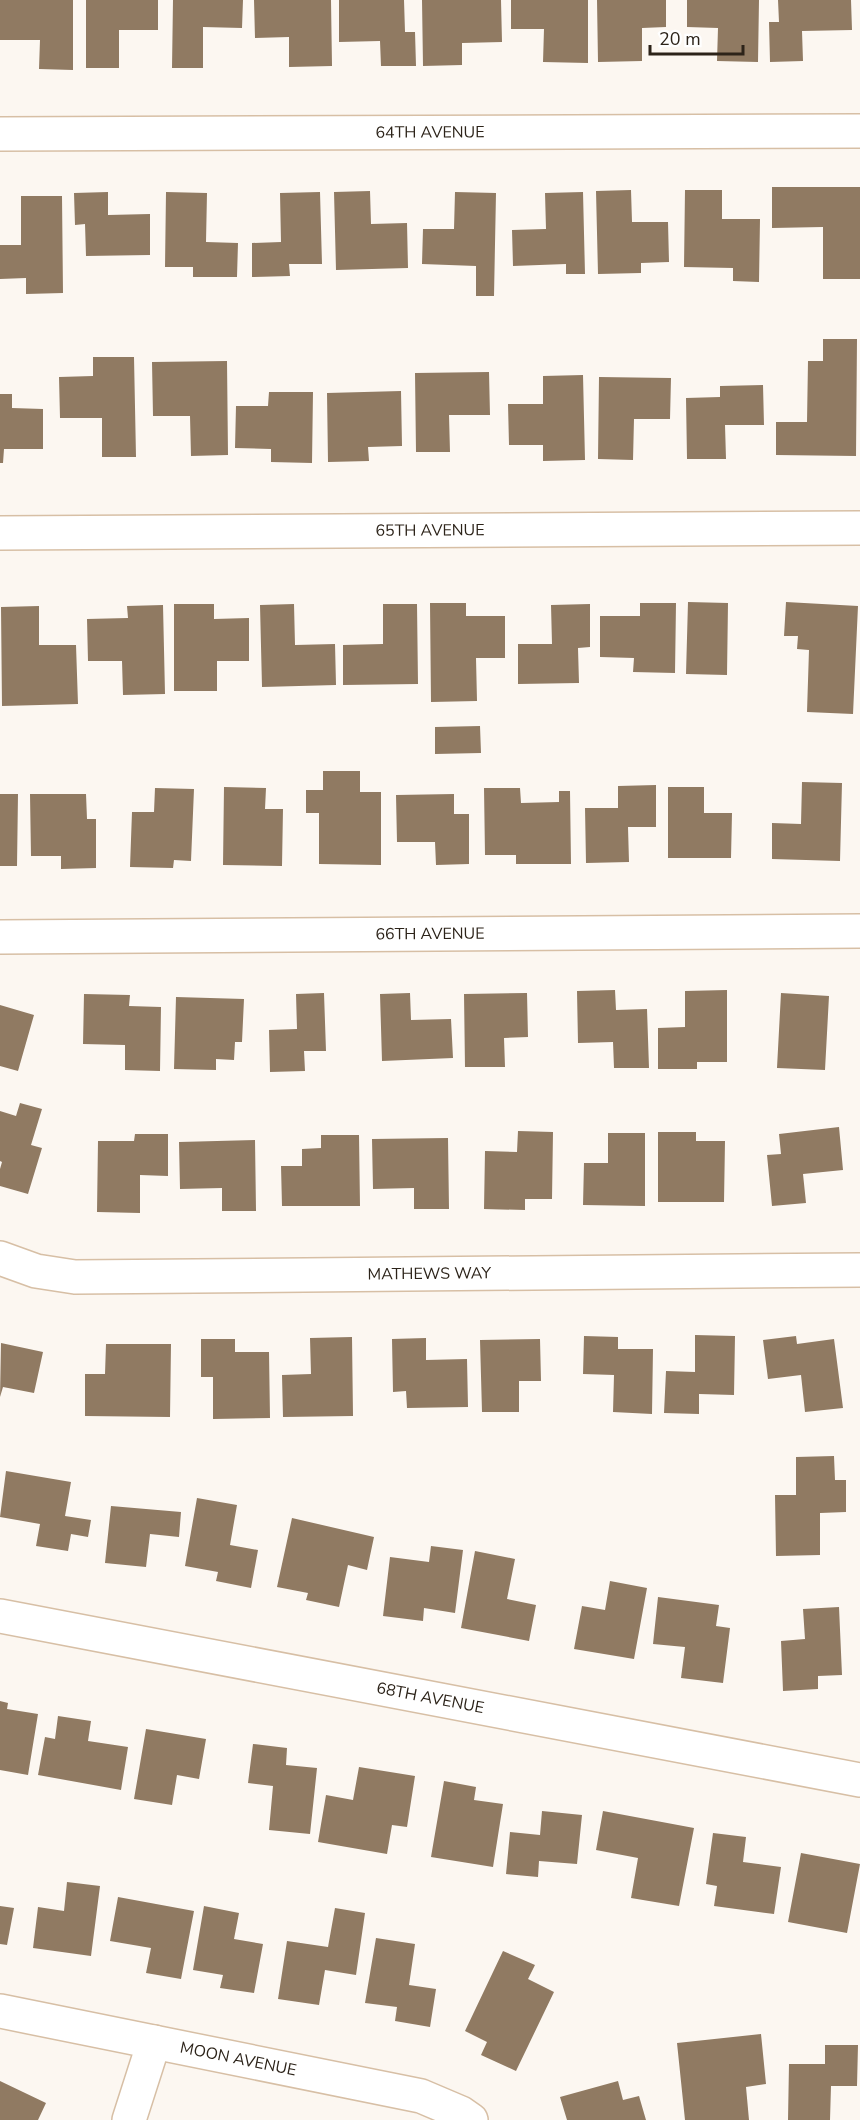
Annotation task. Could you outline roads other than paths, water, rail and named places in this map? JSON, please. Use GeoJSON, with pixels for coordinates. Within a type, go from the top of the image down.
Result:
{"type":"FeatureCollection","features":[{"type":"Feature","properties":{"kind":"street","name":"64TH AVENUE"},"geometry":{"type":"LineString","coordinates":[[0,134],[860,131]]}},
{"type":"Feature","properties":{"kind":"street","name":"65TH AVENUE"},"geometry":{"type":"LineString","coordinates":[[0,533],[860,528]]}},
{"type":"Feature","properties":{"kind":"street","name":"66TH AVENUE"},"geometry":{"type":"LineString","coordinates":[[0,936],[860,931]]}},
{"type":"Feature","properties":{"kind":"street","name":"MATHEWS WAY"},"geometry":{"type":"LineString","coordinates":[[0,1258],[36,1272],[75,1277],[860,1270]]}},
{"type":"Feature","properties":{"kind":"street","name":"68TH AVENUE"},"geometry":{"type":"LineString","coordinates":[[0,1616],[860,1780]]}},
{"type":"Feature","properties":{"kind":"street","name":"MOON AVENUE"},"geometry":{"type":"LineString","coordinates":[[0,2011],[421,2096],[461,2113],[471,2120]]}},
{"type":"Feature","properties":{"kind":"street"},"geometry":{"type":"LineString","coordinates":[[129,2120],[154,2042]]}}]}
